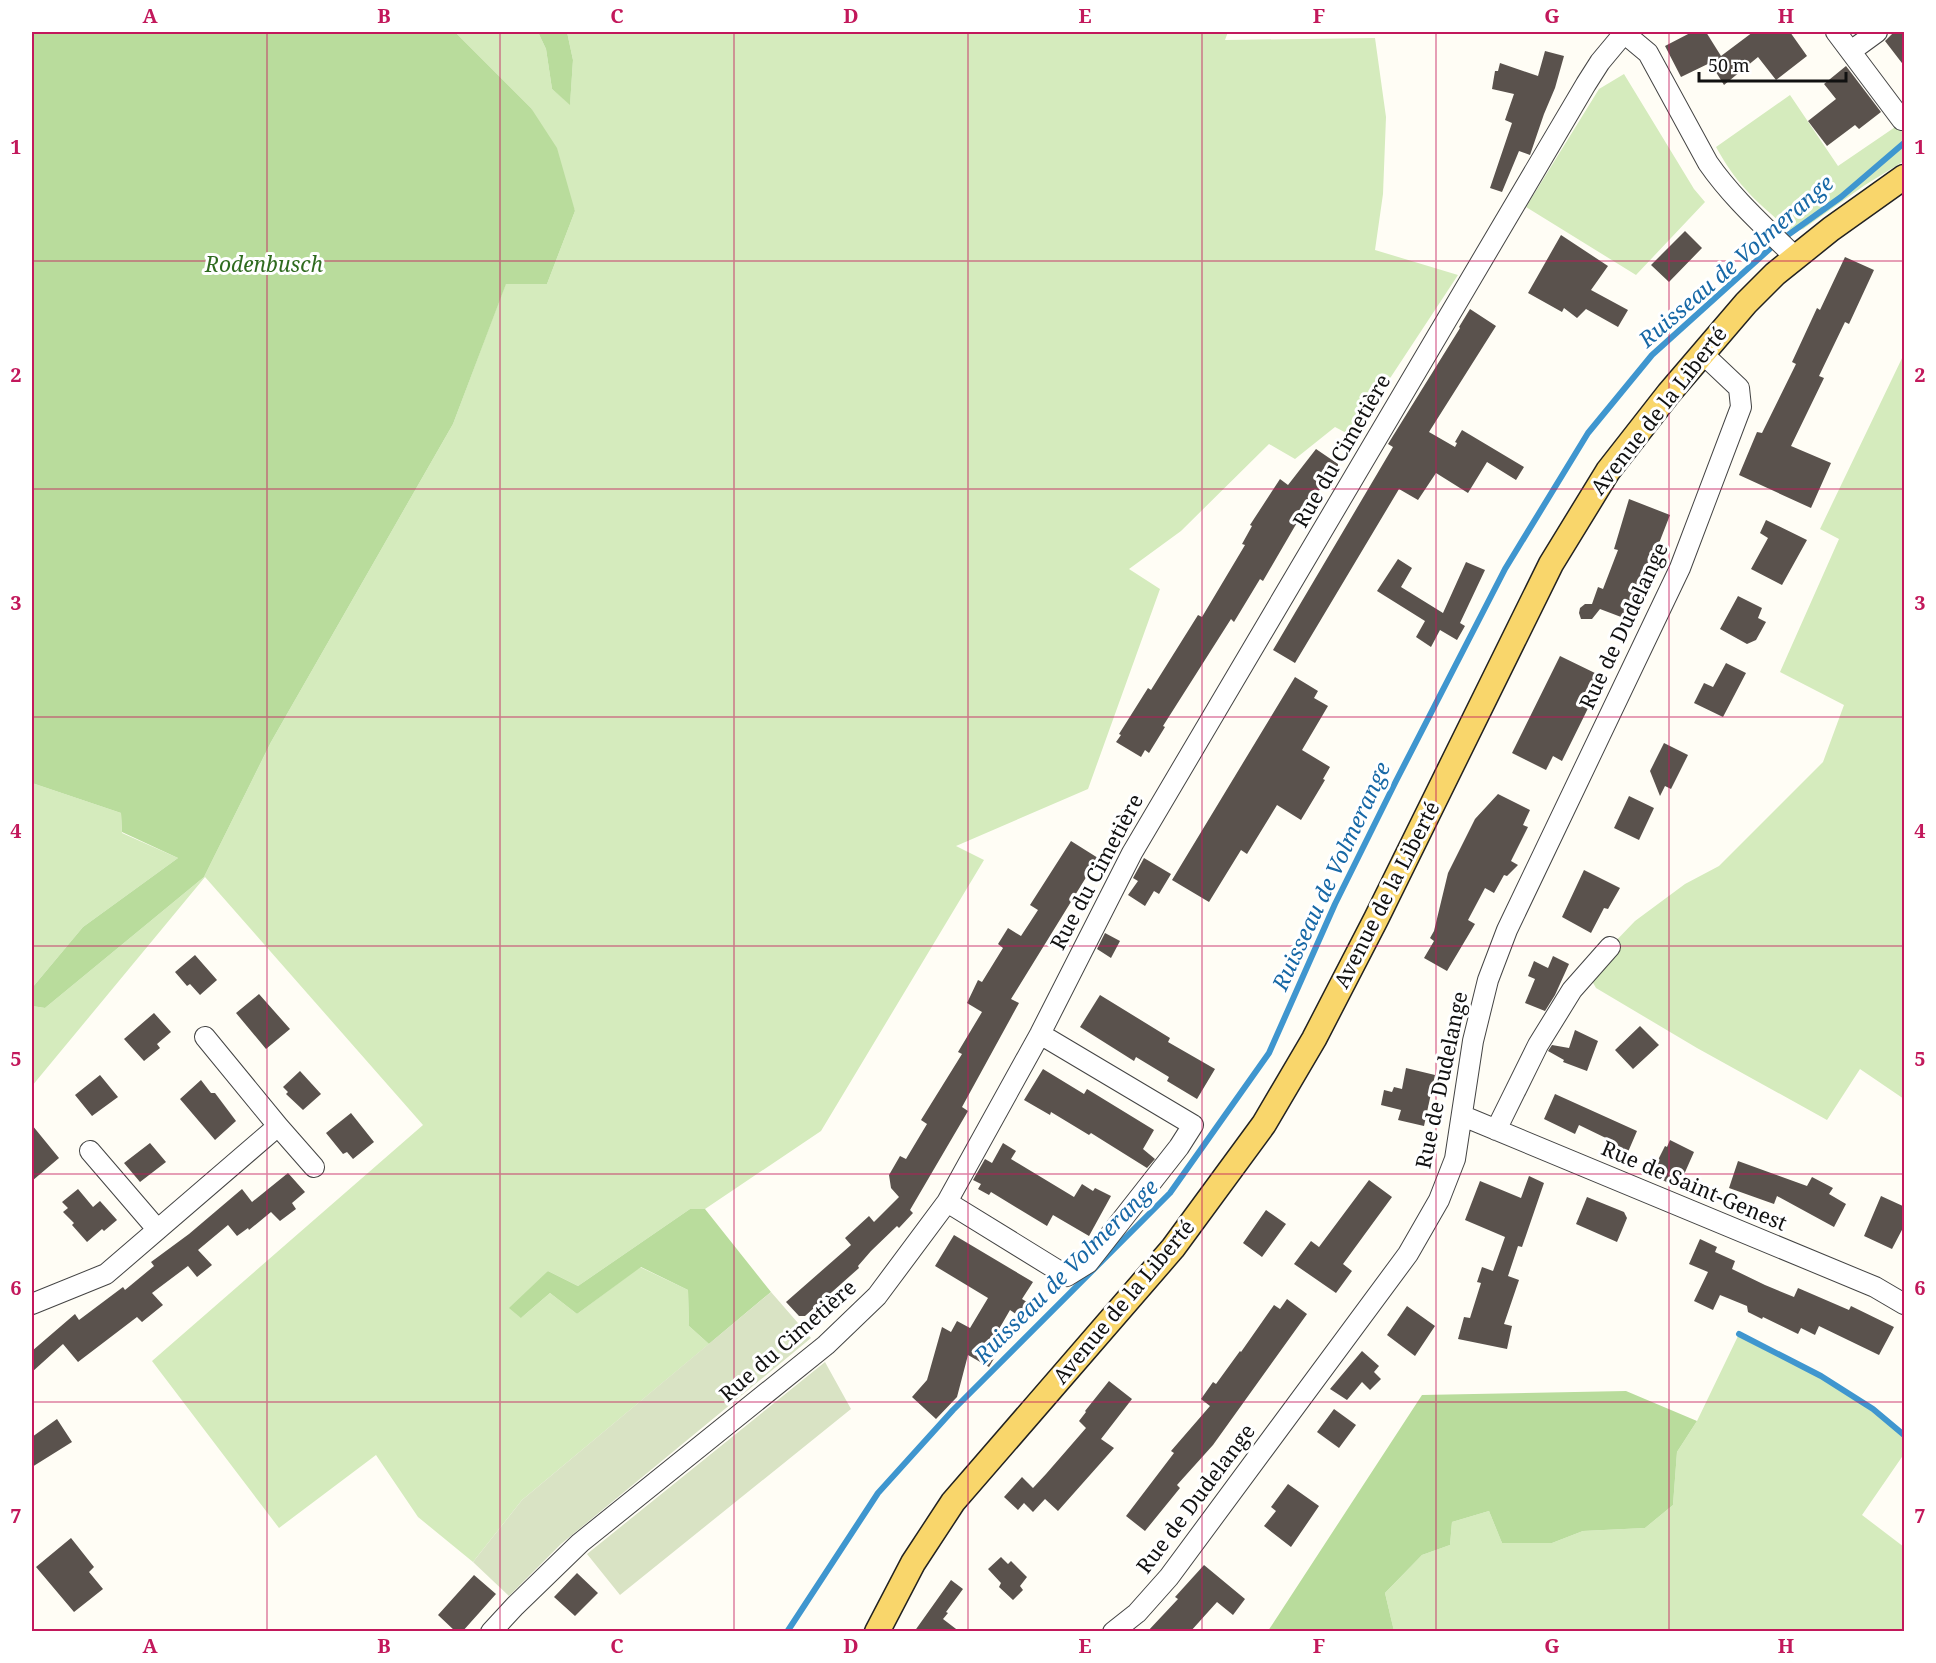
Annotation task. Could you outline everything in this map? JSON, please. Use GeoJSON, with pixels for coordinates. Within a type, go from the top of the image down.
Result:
{"type":"FeatureCollection","features":[{"type":"Feature","properties":{"kind":"main road","name":"Avenue de la Liberté"},"geometry":{"type":"LineString","coordinates":[[877,1632],[913,1563],[953,1502],[1173,1248],[1264,1124],[1314,1039],[1376,919],[1551,564],[1608,471],[1702,353],[1746,303],[1795,257],[1905,177]]}},
{"type":"Feature","properties":{"kind":"street"},"geometry":{"type":"LineString","coordinates":[[1625,32],[1648,53],[1708,163],[1741,204],[1795,257]]}},
{"type":"Feature","properties":{"kind":"street","name":"Rue du Cimetière"},"geometry":{"type":"LineString","coordinates":[[491,1632],[580,1543],[826,1345],[877,1296],[947,1202],[1040,1034],[1132,853],[1560,128],[1600,62],[1625,32]]}},
{"type":"Feature","properties":{"kind":"street"},"geometry":{"type":"LineString","coordinates":[[1836,32],[1902,120]]}},
{"type":"Feature","properties":{"kind":"street"},"geometry":{"type":"LineString","coordinates":[[1851,51],[1877,32]]}},
{"type":"Feature","properties":{"kind":"street","name":"Rue de Dudelange"},"geometry":{"type":"LineString","coordinates":[[1113,1632],[1137,1613],[1169,1577],[1408,1254],[1443,1190],[1455,1159],[1473,1041],[1488,980],[1507,930],[1680,568],[1741,407],[1739,388],[1702,353]]}},
{"type":"Feature","properties":{"kind":"street"},"geometry":{"type":"LineString","coordinates":[[1496,1130],[1538,1045],[1572,990],[1610,947]]}},
{"type":"Feature","properties":{"kind":"street"},"geometry":{"type":"LineString","coordinates":[[947,1202],[1066,1276],[1088,1263],[1179,1147],[1193,1125],[1040,1034]]}},
{"type":"Feature","properties":{"kind":"street"},"geometry":{"type":"LineString","coordinates":[[205,1037],[314,1167]]}},
{"type":"Feature","properties":{"kind":"street","name":"Rue de Saint-Genest"},"geometry":{"type":"LineString","coordinates":[[1463,1116],[1875,1287],[1905,1304]]}},
{"type":"Feature","properties":{"kind":"street"},"geometry":{"type":"LineString","coordinates":[[32,1304],[106,1274],[278,1126]]}},
{"type":"Feature","properties":{"kind":"street"},"geometry":{"type":"LineString","coordinates":[[90,1151],[157,1229]]}},
{"type":"Feature","properties":{"kind":"green space","name":"Rodenbusch"},"geometry":{"type":"Polygon","coordinates":[[[32,32],[457,32],[531,108],[557,148],[575,211],[547,284],[506,284],[453,424],[271,742],[204,877],[45,1008],[32,1006],[32,988],[83,927],[178,858],[122,832],[121,813],[32,783],[32,32]]]}},
{"type":"Feature","properties":{"kind":"green space"},"geometry":{"type":"Polygon","coordinates":[[[457,32],[538,32],[546,49],[552,89],[570,104],[573,60],[567,32],[1228,32],[1225,40],[1375,38],[1386,117],[1383,194],[1375,250],[1458,275],[1352,436],[1335,427],[1295,459],[1269,444],[1181,531],[1129,569],[1160,589],[1088,789],[956,846],[984,860],[821,1131],[705,1209],[690,1209],[578,1286],[548,1271],[521,1318],[550,1293],[577,1314],[640,1267],[688,1290],[689,1326],[709,1344],[522,1500],[473,1562],[418,1517],[376,1455],[279,1528],[152,1361],[423,1125],[205,877],[32,1086],[32,1006],[45,1008],[204,877],[271,742],[453,424],[506,283],[547,284],[575,211],[531,108],[457,32]]]}},
{"type":"Feature","properties":{"kind":"green space"},"geometry":{"type":"Polygon","coordinates":[[[538,32],[567,32],[573,60],[570,105],[552,89],[546,49],[538,32]]]}},
{"type":"Feature","properties":{"kind":"green space"},"geometry":{"type":"Polygon","coordinates":[[[1624,74],[1694,189],[1705,202],[1636,275],[1526,207],[1599,89],[1624,74]]]}},
{"type":"Feature","properties":{"kind":"green space"},"geometry":{"type":"Polygon","coordinates":[[[1790,95],[1838,166],[1904,121],[1904,161],[1865,185],[1803,229],[1792,232],[1750,194],[1732,173],[1716,147],[1790,95]]]}},
{"type":"Feature","properties":{"kind":"green space"},"geometry":{"type":"Polygon","coordinates":[[[1904,354],[1904,1099],[1860,1069],[1827,1120],[1697,1048],[1596,988],[1592,981],[1610,947],[1635,921],[1685,884],[1719,866],[1823,762],[1844,705],[1780,672],[1839,539],[1820,529],[1904,354]]]}},
{"type":"Feature","properties":{"kind":"green space"},"geometry":{"type":"Polygon","coordinates":[[[32,783],[121,813],[122,833],[178,858],[83,927],[32,988],[32,783]]]}},
{"type":"Feature","properties":{"kind":"green space"},"geometry":{"type":"Polygon","coordinates":[[[690,1209],[705,1209],[771,1292],[709,1344],[689,1326],[688,1290],[641,1267],[577,1314],[550,1293],[521,1318],[509,1308],[548,1271],[578,1286],[690,1209]]]}},
{"type":"Feature","properties":{"kind":"green space"},"geometry":{"type":"Polygon","coordinates":[[[771,1292],[811,1338],[561,1544],[509,1596],[473,1562],[522,1500],[771,1292]]]}},
{"type":"Feature","properties":{"kind":"green space"},"geometry":{"type":"Polygon","coordinates":[[[1739,1334],[1821,1376],[1873,1409],[1904,1435],[1904,1454],[1862,1515],[1904,1547],[1904,1631],[1394,1631],[1385,1593],[1422,1555],[1450,1545],[1452,1522],[1489,1511],[1502,1543],[1552,1543],[1583,1531],[1645,1528],[1673,1505],[1677,1452],[1697,1421],[1739,1334]]]}},
{"type":"Feature","properties":{"kind":"green space"},"geometry":{"type":"Polygon","coordinates":[[[825,1362],[851,1409],[620,1595],[587,1554],[825,1362]]]}},
{"type":"Feature","properties":{"kind":"green space"},"geometry":{"type":"Polygon","coordinates":[[[1626,1391],[1697,1421],[1677,1452],[1673,1505],[1645,1528],[1583,1531],[1552,1543],[1502,1543],[1489,1511],[1452,1522],[1450,1545],[1422,1555],[1385,1593],[1394,1631],[1268,1631],[1422,1395],[1626,1391]]]}},
{"type":"Feature","properties":{"kind":"building"},"geometry":{"type":"Polygon","coordinates":[[[1692,32],[1706,32],[1721,56],[1753,32],[1790,32],[1807,56],[1776,80],[1758,57],[1724,85],[1711,64],[1716,60],[1681,77],[1665,46],[1692,32]]]}},
{"type":"Feature","properties":{"kind":"building"},"geometry":{"type":"Polygon","coordinates":[[[1894,32],[1905,32],[1905,67],[1885,41],[1894,32]]]}},
{"type":"Feature","properties":{"kind":"building"},"geometry":{"type":"Polygon","coordinates":[[[1545,51],[1564,56],[1555,88],[1530,155],[1519,151],[1502,192],[1490,188],[1512,123],[1505,120],[1514,94],[1492,89],[1495,71],[1498,71],[1500,63],[1538,76],[1545,51]]]}},
{"type":"Feature","properties":{"kind":"building"},"geometry":{"type":"Polygon","coordinates":[[[1846,66],[1881,112],[1859,129],[1855,125],[1827,146],[1808,121],[1836,99],[1824,84],[1846,66]]]}},
{"type":"Feature","properties":{"kind":"building"},"geometry":{"type":"Polygon","coordinates":[[[1685,231],[1702,248],[1669,282],[1651,265],[1685,231]]]}},
{"type":"Feature","properties":{"kind":"building"},"geometry":{"type":"Polygon","coordinates":[[[1561,235],[1608,266],[1591,290],[1628,310],[1618,327],[1586,309],[1577,318],[1564,308],[1562,312],[1528,293],[1561,235]]]}},
{"type":"Feature","properties":{"kind":"building"},"geometry":{"type":"Polygon","coordinates":[[[1845,257],[1874,270],[1849,324],[1845,322],[1819,376],[1824,378],[1791,446],[1831,463],[1811,508],[1739,475],[1757,432],[1762,433],[1796,364],[1792,362],[1817,308],[1820,310],[1845,257]]]}},
{"type":"Feature","properties":{"kind":"building"},"geometry":{"type":"Polygon","coordinates":[[[1470,309],[1496,326],[1429,432],[1455,447],[1457,443],[1455,442],[1462,430],[1524,467],[1516,480],[1487,462],[1468,493],[1436,473],[1418,500],[1399,489],[1295,663],[1273,650],[1393,447],[1388,444],[1470,309]]]}},
{"type":"Feature","properties":{"kind":"building"},"geometry":{"type":"Polygon","coordinates":[[[1316,449],[1338,464],[1338,470],[1331,479],[1328,477],[1295,526],[1263,581],[1260,579],[1234,622],[1231,619],[1163,726],[1165,727],[1149,753],[1145,750],[1141,757],[1116,742],[1148,688],[1151,690],[1198,615],[1202,617],[1245,545],[1242,544],[1252,526],[1250,525],[1280,479],[1288,485],[1316,449]]]}},
{"type":"Feature","properties":{"kind":"building"},"geometry":{"type":"Polygon","coordinates":[[[1629,499],[1670,515],[1629,620],[1600,609],[1592,619],[1581,619],[1580,608],[1585,604],[1592,604],[1598,587],[1603,589],[1618,550],[1614,549],[1629,499]]]}},
{"type":"Feature","properties":{"kind":"building"},"geometry":{"type":"Polygon","coordinates":[[[1766,520],[1807,540],[1782,585],[1751,569],[1768,538],[1760,533],[1766,520]]]}},
{"type":"Feature","properties":{"kind":"building"},"geometry":{"type":"Polygon","coordinates":[[[1398,559],[1412,568],[1401,587],[1443,613],[1466,562],[1485,570],[1460,623],[1465,626],[1457,640],[1440,630],[1431,647],[1416,637],[1425,621],[1377,591],[1398,559]]]}},
{"type":"Feature","properties":{"kind":"building"},"geometry":{"type":"Polygon","coordinates":[[[1738,596],[1762,608],[1758,618],[1766,622],[1756,640],[1747,644],[1720,629],[1738,596]]]}},
{"type":"Feature","properties":{"kind":"building"},"geometry":{"type":"Polygon","coordinates":[[[1560,656],[1597,674],[1590,687],[1597,690],[1562,761],[1553,756],[1546,770],[1512,753],[1560,656]]]}},
{"type":"Feature","properties":{"kind":"building"},"geometry":{"type":"Polygon","coordinates":[[[1726,663],[1746,673],[1723,717],[1694,703],[1704,683],[1713,687],[1726,663]]]}},
{"type":"Feature","properties":{"kind":"building"},"geometry":{"type":"Polygon","coordinates":[[[1295,677],[1318,691],[1314,698],[1328,706],[1302,750],[1330,767],[1323,779],[1325,780],[1301,820],[1277,805],[1247,854],[1241,850],[1209,902],[1172,880],[1295,677]]]}},
{"type":"Feature","properties":{"kind":"building"},"geometry":{"type":"Polygon","coordinates":[[[1664,743],[1688,755],[1671,789],[1665,786],[1660,796],[1650,771],[1664,743]]]}},
{"type":"Feature","properties":{"kind":"building"},"geometry":{"type":"Polygon","coordinates":[[[1498,794],[1530,810],[1523,825],[1528,827],[1511,861],[1518,865],[1507,876],[1504,875],[1494,893],[1485,888],[1468,920],[1475,924],[1447,971],[1424,958],[1434,941],[1430,938],[1434,931],[1448,873],[1475,819],[1498,794]]]}},
{"type":"Feature","properties":{"kind":"building"},"geometry":{"type":"Polygon","coordinates":[[[1629,796],[1654,808],[1639,840],[1614,828],[1629,796]]]}},
{"type":"Feature","properties":{"kind":"building"},"geometry":{"type":"Polygon","coordinates":[[[1071,841],[1098,858],[1011,999],[1019,1003],[962,1107],[968,1111],[910,1210],[913,1213],[871,1251],[858,1266],[859,1268],[805,1316],[799,1316],[786,1302],[851,1245],[845,1238],[869,1216],[874,1222],[899,1197],[891,1188],[889,1175],[900,1156],[906,1159],[927,1124],[921,1120],[962,1054],[958,1052],[982,1012],[967,1003],[978,980],[982,982],[1003,948],[998,944],[1008,928],[1021,936],[1038,910],[1030,905],[1071,841]]]}},
{"type":"Feature","properties":{"kind":"building"},"geometry":{"type":"Polygon","coordinates":[[[1144,858],[1171,874],[1159,894],[1154,891],[1145,906],[1128,895],[1138,881],[1133,878],[1144,858]]]}},
{"type":"Feature","properties":{"kind":"building"},"geometry":{"type":"Polygon","coordinates":[[[1584,870],[1620,888],[1608,909],[1604,908],[1591,933],[1562,917],[1584,870]]]}},
{"type":"Feature","properties":{"kind":"building"},"geometry":{"type":"Polygon","coordinates":[[[1105,933],[1120,941],[1111,958],[1097,949],[1105,933]]]}},
{"type":"Feature","properties":{"kind":"building"},"geometry":{"type":"Polygon","coordinates":[[[195,955],[217,980],[200,995],[190,984],[187,986],[175,972],[195,955]]]}},
{"type":"Feature","properties":{"kind":"building"},"geometry":{"type":"Polygon","coordinates":[[[1553,956],[1569,964],[1545,1011],[1525,1003],[1535,979],[1528,976],[1534,961],[1548,968],[1553,956]]]}},
{"type":"Feature","properties":{"kind":"building"},"geometry":{"type":"Polygon","coordinates":[[[259,994],[290,1029],[266,1049],[236,1013],[259,994]]]}},
{"type":"Feature","properties":{"kind":"building"},"geometry":{"type":"Polygon","coordinates":[[[1100,995],[1170,1038],[1168,1042],[1215,1069],[1197,1099],[1167,1081],[1169,1077],[1136,1057],[1134,1061],[1080,1027],[1100,995]]]}},
{"type":"Feature","properties":{"kind":"building"},"geometry":{"type":"Polygon","coordinates":[[[154,1013],[171,1032],[157,1044],[160,1048],[144,1061],[124,1039],[154,1013]]]}},
{"type":"Feature","properties":{"kind":"building"},"geometry":{"type":"Polygon","coordinates":[[[1640,1026],[1659,1045],[1633,1069],[1615,1050],[1640,1026]]]}},
{"type":"Feature","properties":{"kind":"building"},"geometry":{"type":"Polygon","coordinates":[[[1575,1030],[1598,1041],[1587,1071],[1563,1062],[1564,1060],[1548,1051],[1552,1045],[1569,1048],[1575,1030]]]}},
{"type":"Feature","properties":{"kind":"building"},"geometry":{"type":"Polygon","coordinates":[[[1406,1068],[1435,1075],[1424,1126],[1398,1120],[1401,1110],[1381,1105],[1384,1090],[1392,1092],[1394,1087],[1402,1089],[1406,1068]]]}},
{"type":"Feature","properties":{"kind":"building"},"geometry":{"type":"Polygon","coordinates":[[[1043,1069],[1084,1094],[1087,1089],[1154,1130],[1143,1149],[1155,1159],[1147,1168],[1091,1133],[1089,1135],[1051,1112],[1050,1115],[1024,1100],[1043,1069]]]}},
{"type":"Feature","properties":{"kind":"building"},"geometry":{"type":"Polygon","coordinates":[[[300,1071],[321,1094],[303,1110],[286,1094],[288,1092],[283,1087],[300,1071]]]}},
{"type":"Feature","properties":{"kind":"building"},"geometry":{"type":"Polygon","coordinates":[[[100,1075],[118,1097],[92,1116],[75,1095],[100,1075]]]}},
{"type":"Feature","properties":{"kind":"building"},"geometry":{"type":"Polygon","coordinates":[[[201,1080],[211,1093],[215,1093],[236,1121],[215,1140],[180,1099],[201,1080]]]}},
{"type":"Feature","properties":{"kind":"building"},"geometry":{"type":"Polygon","coordinates":[[[1555,1094],[1637,1131],[1625,1159],[1608,1152],[1612,1141],[1579,1125],[1575,1134],[1544,1119],[1555,1094]]]}},
{"type":"Feature","properties":{"kind":"building"},"geometry":{"type":"Polygon","coordinates":[[[351,1113],[374,1142],[353,1159],[347,1152],[343,1154],[326,1133],[351,1113]]]}},
{"type":"Feature","properties":{"kind":"building"},"geometry":{"type":"Polygon","coordinates":[[[32,1125],[59,1158],[32,1181],[32,1125]]]}},
{"type":"Feature","properties":{"kind":"building"},"geometry":{"type":"Polygon","coordinates":[[[1670,1140],[1694,1152],[1678,1188],[1651,1174],[1670,1140]]]}},
{"type":"Feature","properties":{"kind":"building"},"geometry":{"type":"Polygon","coordinates":[[[150,1143],[166,1162],[140,1182],[124,1163],[150,1143]]]}},
{"type":"Feature","properties":{"kind":"building"},"geometry":{"type":"Polygon","coordinates":[[[1003,1143],[1016,1151],[1011,1159],[1074,1197],[1082,1184],[1093,1191],[1095,1188],[1111,1196],[1089,1236],[1053,1215],[1047,1226],[991,1192],[989,1195],[978,1189],[981,1184],[973,1180],[985,1159],[992,1163],[1003,1143]]]}},
{"type":"Feature","properties":{"kind":"building"},"geometry":{"type":"Polygon","coordinates":[[[1738,1161],[1807,1186],[1812,1177],[1833,1188],[1829,1194],[1846,1204],[1834,1227],[1777,1196],[1774,1204],[1729,1188],[1738,1161]]]}},
{"type":"Feature","properties":{"kind":"building"},"geometry":{"type":"Polygon","coordinates":[[[288,1173],[305,1192],[292,1203],[296,1209],[280,1221],[271,1212],[249,1230],[248,1228],[237,1236],[228,1225],[198,1250],[212,1265],[197,1277],[188,1266],[152,1293],[163,1305],[142,1322],[137,1317],[78,1362],[63,1344],[32,1372],[32,1351],[75,1314],[79,1320],[123,1287],[125,1290],[154,1266],[151,1262],[189,1234],[242,1189],[252,1202],[288,1173]]]}},
{"type":"Feature","properties":{"kind":"building"},"geometry":{"type":"Polygon","coordinates":[[[1529,1176],[1544,1183],[1522,1247],[1518,1246],[1508,1276],[1519,1280],[1504,1324],[1512,1326],[1507,1349],[1458,1339],[1464,1317],[1470,1318],[1481,1283],[1477,1282],[1482,1267],[1493,1271],[1505,1237],[1465,1220],[1480,1181],[1521,1198],[1529,1176]]]}},
{"type":"Feature","properties":{"kind":"building"},"geometry":{"type":"Polygon","coordinates":[[[1369,1180],[1392,1197],[1343,1264],[1352,1271],[1336,1293],[1294,1264],[1311,1241],[1319,1247],[1369,1180]]]}},
{"type":"Feature","properties":{"kind":"building"},"geometry":{"type":"Polygon","coordinates":[[[78,1189],[93,1207],[100,1201],[117,1220],[87,1242],[63,1212],[68,1208],[62,1202],[78,1189]]]}},
{"type":"Feature","properties":{"kind":"building"},"geometry":{"type":"Polygon","coordinates":[[[1881,1196],[1905,1207],[1905,1224],[1892,1249],[1864,1236],[1881,1196]]]}},
{"type":"Feature","properties":{"kind":"building"},"geometry":{"type":"Polygon","coordinates":[[[1587,1197],[1624,1212],[1627,1218],[1617,1242],[1576,1224],[1587,1197]]]}},
{"type":"Feature","properties":{"kind":"building"},"geometry":{"type":"Polygon","coordinates":[[[1266,1210],[1286,1224],[1262,1257],[1243,1243],[1266,1210]]]}},
{"type":"Feature","properties":{"kind":"building"},"geometry":{"type":"Polygon","coordinates":[[[954,1235],[1033,1282],[1022,1299],[1032,1305],[1023,1319],[1010,1310],[991,1343],[1000,1348],[989,1367],[968,1355],[957,1397],[936,1419],[912,1397],[927,1380],[942,1327],[951,1332],[957,1321],[970,1328],[988,1298],[935,1266],[954,1235]]]}},
{"type":"Feature","properties":{"kind":"building"},"geometry":{"type":"Polygon","coordinates":[[[1700,1239],[1717,1247],[1715,1252],[1735,1261],[1732,1269],[1765,1285],[1794,1297],[1798,1288],[1849,1310],[1851,1306],[1894,1327],[1879,1355],[1819,1326],[1815,1335],[1801,1328],[1798,1334],[1748,1312],[1747,1306],[1720,1295],[1713,1310],[1694,1301],[1708,1272],[1689,1264],[1700,1239]]]}},
{"type":"Feature","properties":{"kind":"building"},"geometry":{"type":"Polygon","coordinates":[[[1287,1299],[1307,1314],[1213,1445],[1177,1485],[1180,1488],[1145,1531],[1126,1516],[1174,1453],[1171,1451],[1210,1406],[1201,1399],[1213,1382],[1216,1384],[1274,1305],[1280,1309],[1287,1299]]]}},
{"type":"Feature","properties":{"kind":"building"},"geometry":{"type":"Polygon","coordinates":[[[1407,1306],[1435,1326],[1415,1356],[1387,1335],[1407,1306]]]}},
{"type":"Feature","properties":{"kind":"building"},"geometry":{"type":"Polygon","coordinates":[[[1362,1351],[1379,1366],[1374,1372],[1381,1379],[1370,1390],[1362,1382],[1347,1400],[1330,1389],[1362,1351]]]}},
{"type":"Feature","properties":{"kind":"building"},"geometry":{"type":"Polygon","coordinates":[[[1109,1381],[1132,1399],[1101,1439],[1114,1448],[1058,1511],[1045,1499],[1033,1512],[1024,1503],[1018,1510],[1004,1497],[1022,1477],[1033,1488],[1046,1474],[1086,1428],[1079,1421],[1109,1381]]]}},
{"type":"Feature","properties":{"kind":"building"},"geometry":{"type":"Polygon","coordinates":[[[1334,1409],[1356,1425],[1339,1448],[1317,1432],[1334,1409]]]}},
{"type":"Feature","properties":{"kind":"building"},"geometry":{"type":"Polygon","coordinates":[[[57,1419],[72,1442],[32,1467],[32,1437],[57,1419]]]}},
{"type":"Feature","properties":{"kind":"building"},"geometry":{"type":"Polygon","coordinates":[[[1288,1484],[1319,1506],[1291,1547],[1264,1526],[1276,1511],[1271,1507],[1288,1484]]]}},
{"type":"Feature","properties":{"kind":"building"},"geometry":{"type":"Polygon","coordinates":[[[71,1538],[94,1567],[89,1572],[103,1589],[74,1612],[36,1567],[71,1538]]]}},
{"type":"Feature","properties":{"kind":"building"},"geometry":{"type":"Polygon","coordinates":[[[1001,1557],[1008,1564],[1011,1561],[1027,1577],[1020,1586],[1023,1590],[1013,1600],[999,1587],[1001,1583],[988,1569],[1001,1557]]]}},
{"type":"Feature","properties":{"kind":"building"},"geometry":{"type":"Polygon","coordinates":[[[1204,1565],[1245,1599],[1233,1615],[1217,1602],[1190,1632],[1147,1632],[1178,1599],[1175,1597],[1204,1565]]]}},
{"type":"Feature","properties":{"kind":"building"},"geometry":{"type":"Polygon","coordinates":[[[577,1573],[598,1593],[575,1616],[554,1597],[577,1573]]]}},
{"type":"Feature","properties":{"kind":"building"},"geometry":{"type":"Polygon","coordinates":[[[474,1575],[496,1594],[462,1632],[456,1632],[438,1615],[474,1575]]]}},
{"type":"Feature","properties":{"kind":"building"},"geometry":{"type":"Polygon","coordinates":[[[951,1580],[963,1589],[943,1619],[960,1632],[914,1632],[951,1580]]]}},
{"type":"Feature","properties":{"kind":"waterway","name":"Ruisseau de Volmerange"},"geometry":{"type":"LineString","coordinates":[[787,1632],[878,1493],[953,1410],[1170,1193],[1269,1053],[1335,904],[1505,569],[1588,433],[1652,355],[1774,245],[1841,197],[1904,143]]}},
{"type":"Feature","properties":{"kind":"waterway"},"geometry":{"type":"LineString","coordinates":[[1739,1334],[1821,1376],[1873,1409],[1904,1435]]}}]}
